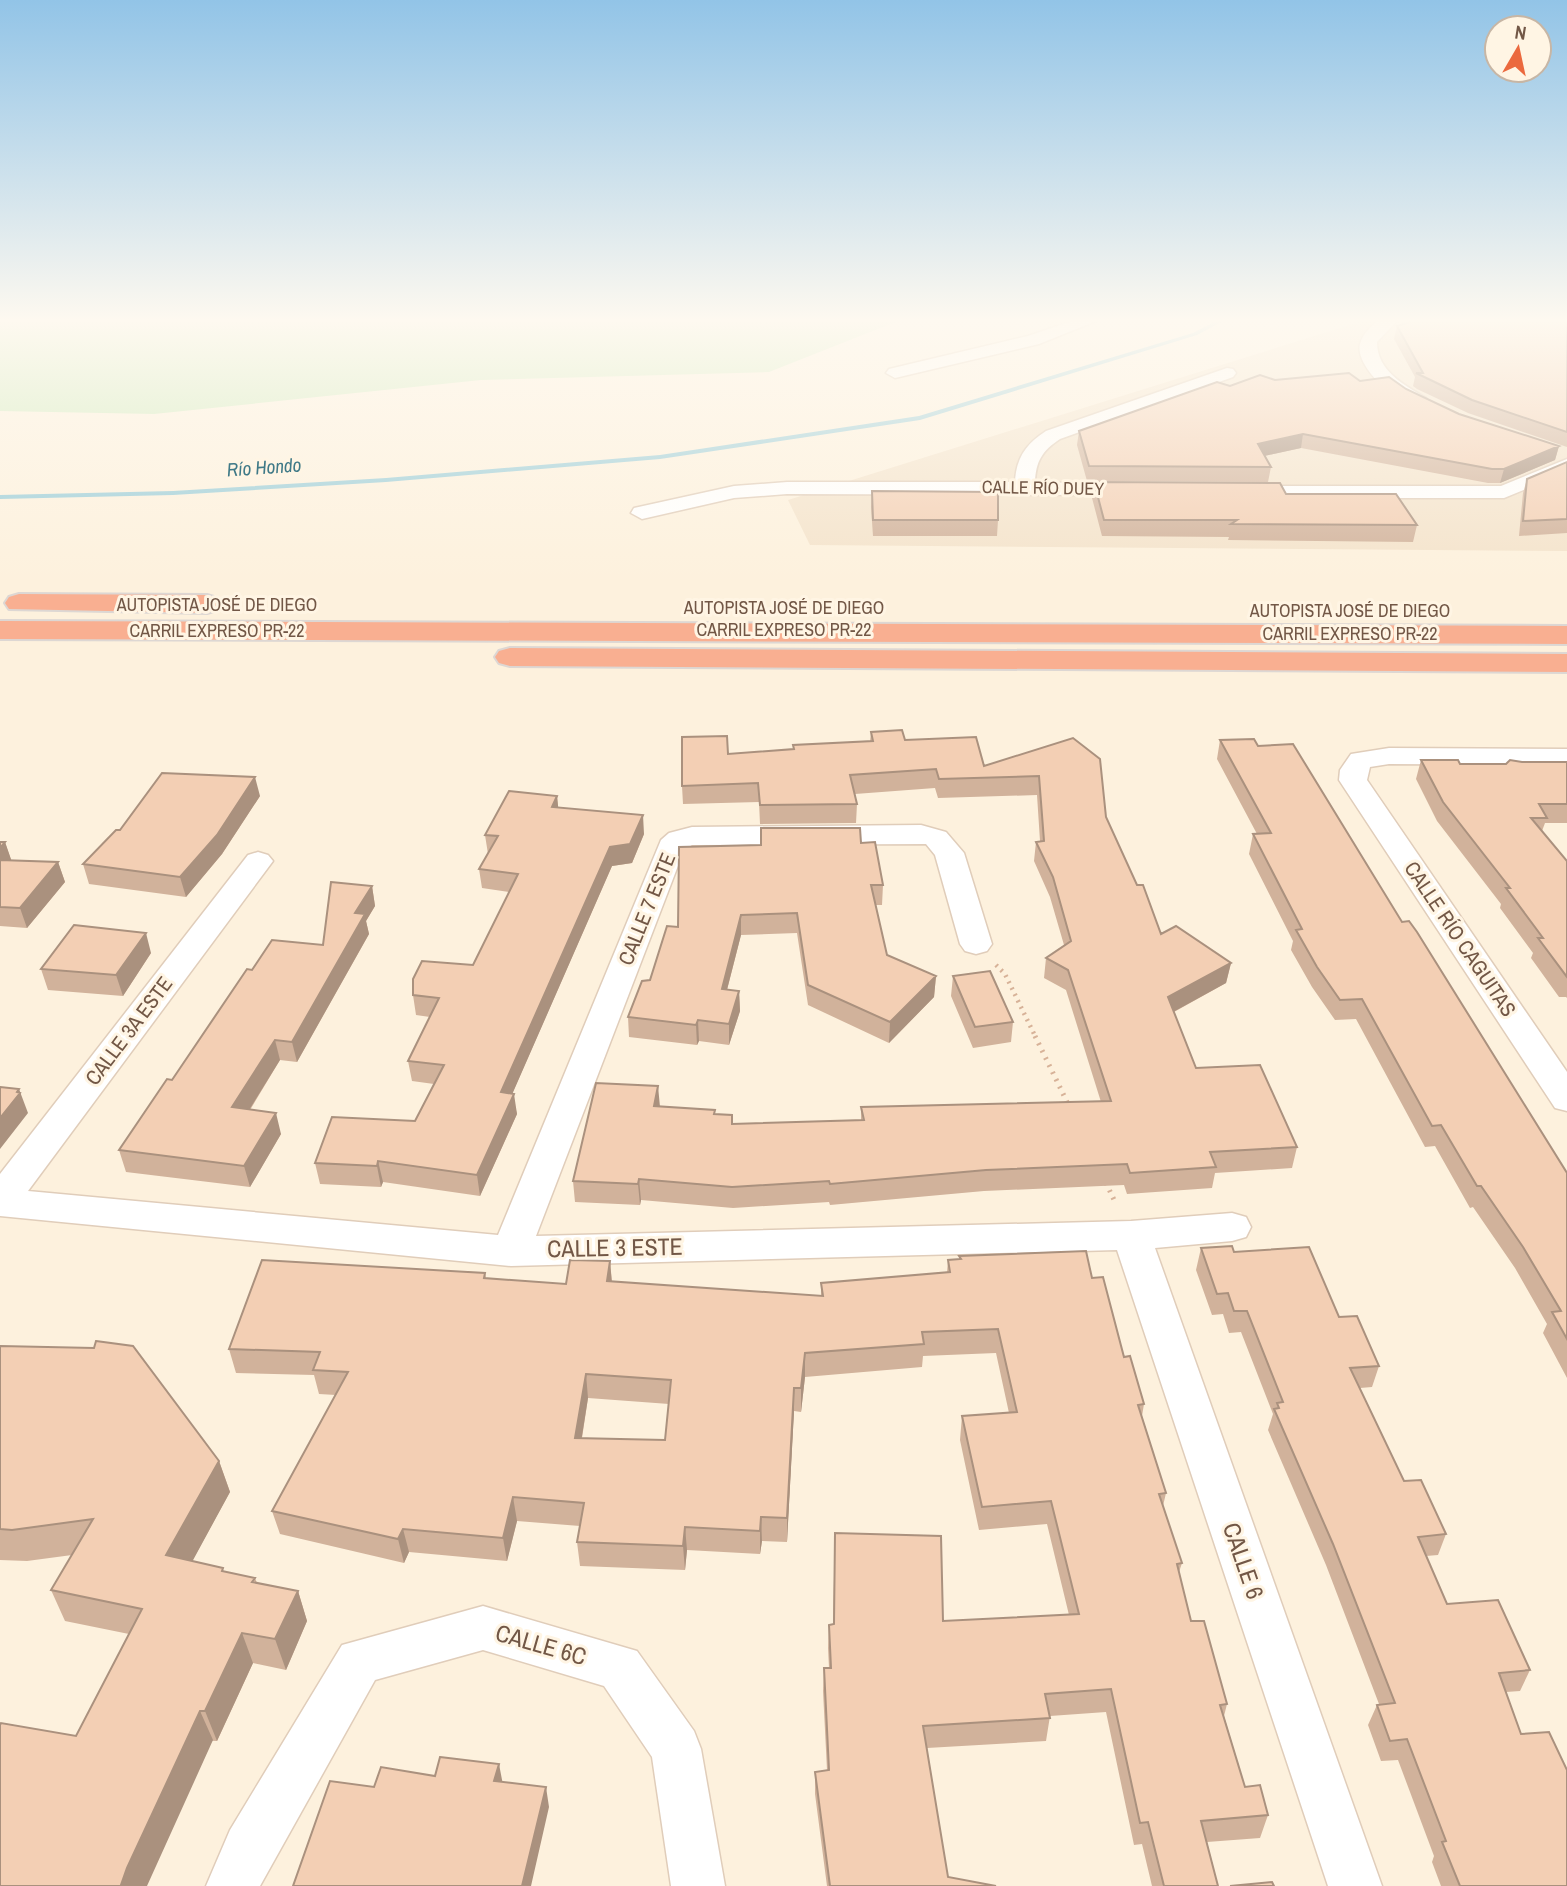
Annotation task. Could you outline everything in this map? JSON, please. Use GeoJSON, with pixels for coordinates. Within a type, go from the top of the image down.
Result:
{"type":"FeatureCollection","features":[{"type":"Feature","properties":{"kind":"highway","name":"AUTOPISTA JOSÉ DE DIEGO"},"geometry":{"type":"LineString","coordinates":[[0,603],[1567,612]]}},
{"type":"Feature","properties":{"kind":"highway","name":"CARRIL EXPRESO PR-22"},"geometry":{"type":"LineString","coordinates":[[0,630],[1567,635]]}},
{"type":"Feature","properties":{"kind":"highway"},"geometry":{"type":"LineString","coordinates":[[0,655],[1567,663]]}},
{"type":"Feature","properties":{"kind":"street"},"geometry":{"type":"LineString","coordinates":[[1025,487],[1025,460],[1039,443],[1053,435],[1132,407]]}},
{"type":"Feature","properties":{"kind":"street"},"geometry":{"type":"LineString","coordinates":[[1225,491],[1504,492],[1563,457]]}},
{"type":"Feature","properties":{"kind":"street"},"geometry":{"type":"LineString","coordinates":[[1307,472],[1319,493]]}},
{"type":"Feature","properties":{"kind":"street","name":"CALLE RÍO DUEY"},"geometry":{"type":"LineString","coordinates":[[642,513],[734,492],[786,488],[1025,487],[1158,490]]}},
{"type":"Feature","properties":{"kind":"street","name":"CALLE RÍO CAGUITAS"},"geometry":{"type":"LineString","coordinates":[[1567,757],[1390,756],[1361,760],[1354,770],[1353,780],[1567,1099]]}},
{"type":"Feature","properties":{"kind":"street","name":"CALLE 7 ESTE"},"geometry":{"type":"LineString","coordinates":[[511,1251],[671,846],[679,839],[692,836],[921,834],[936,838],[949,853],[976,944]]}},
{"type":"Feature","properties":{"kind":"street","name":"CALLE 3A ESTE"},"geometry":{"type":"LineString","coordinates":[[0,1202],[258,861]]}},
{"type":"Feature","properties":{"kind":"street","name":"CALLE 3 ESTE"},"geometry":{"type":"LineString","coordinates":[[0,1202],[511,1251],[1131,1235],[1232,1227]]}},
{"type":"Feature","properties":{"kind":"street","name":"CALLE 6"},"geometry":{"type":"LineString","coordinates":[[1131,1235],[1355,1886]]}},
{"type":"Feature","properties":{"kind":"street","name":"CALLE 6C"},"geometry":{"type":"LineString","coordinates":[[233,1886],[249,1849],[359,1661],[483,1628],[620,1667],[676,1749],[698,1886]]}},
{"type":"Feature","properties":{"kind":"path"},"geometry":{"type":"LineString","coordinates":[[976,944],[1005,974],[1071,1111]]}},
{"type":"Feature","properties":{"kind":"path"},"geometry":{"type":"LineString","coordinates":[[1101,1173],[1131,1235]]}},
{"type":"Feature","properties":{"kind":"shaded area"},"geometry":{"type":"Polygon","coordinates":[[[1086,407],[1567,407],[1567,551],[810,545],[788,500],[1086,407]]]}},
{"type":"Feature","properties":{"kind":"green space"},"geometry":{"type":"Polygon","coordinates":[[[0,407],[221,407],[154,414],[0,411],[0,407]]]}},
{"type":"Feature","properties":{"kind":"building"},"geometry":{"type":"Polygon","coordinates":[[[1147,407],[1444,407],[1559,446],[1504,469],[1492,469],[1303,434],[1258,444],[1271,467],[1089,466],[1079,431],[1147,407]]]}},
{"type":"Feature","properties":{"kind":"building"},"geometry":{"type":"Polygon","coordinates":[[[1493,407],[1567,407],[1567,432],[1493,407]]]}},
{"type":"Feature","properties":{"kind":"building"},"geometry":{"type":"Polygon","coordinates":[[[1567,462],[1567,519],[1523,521],[1527,479],[1567,462]]]}},
{"type":"Feature","properties":{"kind":"building"},"geometry":{"type":"Polygon","coordinates":[[[1094,482],[1280,483],[1286,494],[1396,494],[1417,525],[1231,524],[1237,520],[1104,520],[1094,482]]]}},
{"type":"Feature","properties":{"kind":"building"},"geometry":{"type":"Polygon","coordinates":[[[872,491],[998,492],[998,520],[873,520],[872,491]]]}},
{"type":"Feature","properties":{"kind":"building"},"geometry":{"type":"Polygon","coordinates":[[[902,730],[905,740],[976,737],[984,766],[1073,738],[1100,759],[1106,817],[1137,885],[1143,885],[1161,934],[1176,926],[1231,963],[1168,997],[1196,1068],[1260,1065],[1297,1147],[1210,1152],[1216,1167],[1130,1173],[1127,1164],[986,1170],[830,1184],[829,1181],[732,1187],[639,1179],[638,1184],[573,1181],[596,1083],[658,1086],[654,1106],[715,1110],[714,1114],[732,1115],[732,1124],[864,1120],[861,1107],[1111,1101],[1068,970],[1046,958],[1071,941],[1053,877],[1036,842],[1044,841],[1039,776],[939,779],[936,769],[850,775],[857,804],[760,805],[758,783],[682,786],[682,737],[727,736],[728,754],[794,749],[793,745],[873,741],[871,732],[902,730]]]}},
{"type":"Feature","properties":{"kind":"building"},"geometry":{"type":"Polygon","coordinates":[[[1254,739],[1258,746],[1293,744],[1402,922],[1409,921],[1417,932],[1567,1173],[1567,1339],[1552,1312],[1561,1311],[1523,1247],[1481,1186],[1477,1186],[1441,1125],[1432,1126],[1362,999],[1340,1000],[1296,930],[1302,929],[1253,834],[1271,833],[1220,740],[1254,739]]]}},
{"type":"Feature","properties":{"kind":"building"},"geometry":{"type":"Polygon","coordinates":[[[1421,760],[1458,760],[1460,764],[1506,764],[1510,760],[1567,762],[1567,804],[1539,804],[1547,818],[1531,818],[1567,861],[1567,977],[1538,938],[1543,938],[1506,888],[1510,888],[1443,802],[1421,760]]]}},
{"type":"Feature","properties":{"kind":"building"},"geometry":{"type":"Polygon","coordinates":[[[162,773],[255,777],[217,835],[180,877],[83,864],[116,830],[120,830],[162,773]]]}},
{"type":"Feature","properties":{"kind":"building"},"geometry":{"type":"Polygon","coordinates":[[[509,791],[557,796],[552,807],[643,815],[630,844],[610,847],[501,1092],[514,1094],[477,1175],[378,1161],[377,1166],[315,1163],[332,1117],[415,1121],[444,1065],[408,1061],[439,998],[413,995],[413,979],[422,961],[473,965],[518,874],[479,869],[498,836],[485,835],[509,791]]]}},
{"type":"Feature","properties":{"kind":"building"},"geometry":{"type":"Polygon","coordinates":[[[761,828],[860,828],[861,843],[875,842],[883,885],[871,885],[887,955],[936,976],[890,1022],[808,985],[797,913],[741,915],[722,989],[739,991],[729,1024],[698,1020],[696,1025],[628,1017],[642,981],[650,980],[667,926],[678,927],[679,847],[761,845],[761,828]]]}},
{"type":"Feature","properties":{"kind":"building"},"geometry":{"type":"Polygon","coordinates":[[[0,860],[58,862],[20,908],[0,907],[0,860]]]}},
{"type":"Feature","properties":{"kind":"building"},"geometry":{"type":"Polygon","coordinates":[[[331,882],[372,886],[355,913],[365,914],[292,1042],[275,1040],[232,1107],[276,1113],[244,1166],[119,1150],[167,1079],[172,1080],[247,969],[252,970],[272,940],[323,945],[331,882]]]}},
{"type":"Feature","properties":{"kind":"building"},"geometry":{"type":"Polygon","coordinates":[[[74,925],[146,933],[116,975],[41,969],[74,925]]]}},
{"type":"Feature","properties":{"kind":"building"},"geometry":{"type":"Polygon","coordinates":[[[990,971],[1013,1022],[975,1027],[953,976],[990,971]]]}},
{"type":"Feature","properties":{"kind":"building"},"geometry":{"type":"Polygon","coordinates":[[[0,1087],[19,1089],[17,1092],[20,1093],[0,1118],[0,1087]]]}},
{"type":"Feature","properties":{"kind":"building"},"geometry":{"type":"Polygon","coordinates":[[[1232,1246],[1234,1252],[1309,1247],[1339,1317],[1357,1316],[1379,1366],[1350,1368],[1404,1481],[1421,1480],[1446,1534],[1418,1537],[1447,1604],[1498,1600],[1530,1670],[1499,1673],[1521,1734],[1549,1732],[1567,1770],[1567,1886],[1460,1886],[1407,1739],[1390,1741],[1377,1705],[1395,1703],[1333,1544],[1274,1409],[1279,1408],[1277,1403],[1283,1402],[1247,1311],[1234,1311],[1228,1293],[1217,1294],[1201,1248],[1232,1246]]]}},
{"type":"Feature","properties":{"kind":"building"},"geometry":{"type":"Polygon","coordinates":[[[1086,1251],[1092,1278],[1103,1277],[1124,1357],[1130,1356],[1144,1404],[1138,1405],[1166,1493],[1159,1494],[1182,1563],[1177,1564],[1191,1621],[1204,1621],[1227,1704],[1220,1705],[1245,1787],[1260,1785],[1268,1815],[1201,1821],[1218,1886],[1164,1886],[1148,1822],[1140,1823],[1111,1689],[1045,1694],[1050,1718],[923,1726],[948,1877],[996,1886],[830,1886],[815,1772],[829,1770],[824,1668],[831,1668],[829,1625],[834,1624],[835,1533],[941,1536],[943,1621],[1079,1614],[1051,1501],[982,1507],[962,1416],[1017,1412],[998,1329],[922,1332],[924,1344],[805,1353],[801,1388],[794,1388],[787,1518],[761,1517],[760,1531],[685,1527],[683,1546],[577,1542],[584,1503],[513,1497],[503,1538],[403,1529],[398,1539],[272,1511],[348,1372],[313,1370],[320,1352],[229,1349],[262,1260],[485,1273],[484,1278],[566,1284],[570,1260],[610,1261],[607,1281],[823,1296],[821,1283],[950,1272],[948,1260],[961,1259],[959,1256],[1086,1251]],[[586,1374],[575,1438],[665,1440],[671,1380],[586,1374]]]}},
{"type":"Feature","properties":{"kind":"building"},"geometry":{"type":"Polygon","coordinates":[[[96,1341],[133,1346],[219,1461],[166,1555],[255,1578],[252,1582],[298,1591],[275,1639],[242,1633],[205,1711],[200,1711],[127,1868],[121,1885],[128,1886],[0,1886],[1,1723],[76,1736],[142,1609],[51,1590],[93,1519],[12,1530],[0,1529],[0,1346],[94,1348],[96,1341]]]}},
{"type":"Feature","properties":{"kind":"building"},"geometry":{"type":"Polygon","coordinates":[[[440,1757],[499,1764],[494,1781],[546,1787],[522,1886],[293,1886],[330,1781],[374,1787],[381,1767],[435,1776],[440,1757]]]}},
{"type":"Feature","properties":{"kind":"building"},"geometry":{"type":"Polygon","coordinates":[[[1272,1882],[1274,1886],[1230,1886],[1272,1882]]]}},
{"type":"Feature","properties":{"kind":"waterway","name":"Río Hondo"},"geometry":{"type":"LineString","coordinates":[[0,497],[173,493],[386,480],[660,457],[920,418],[956,407]]}}]}
